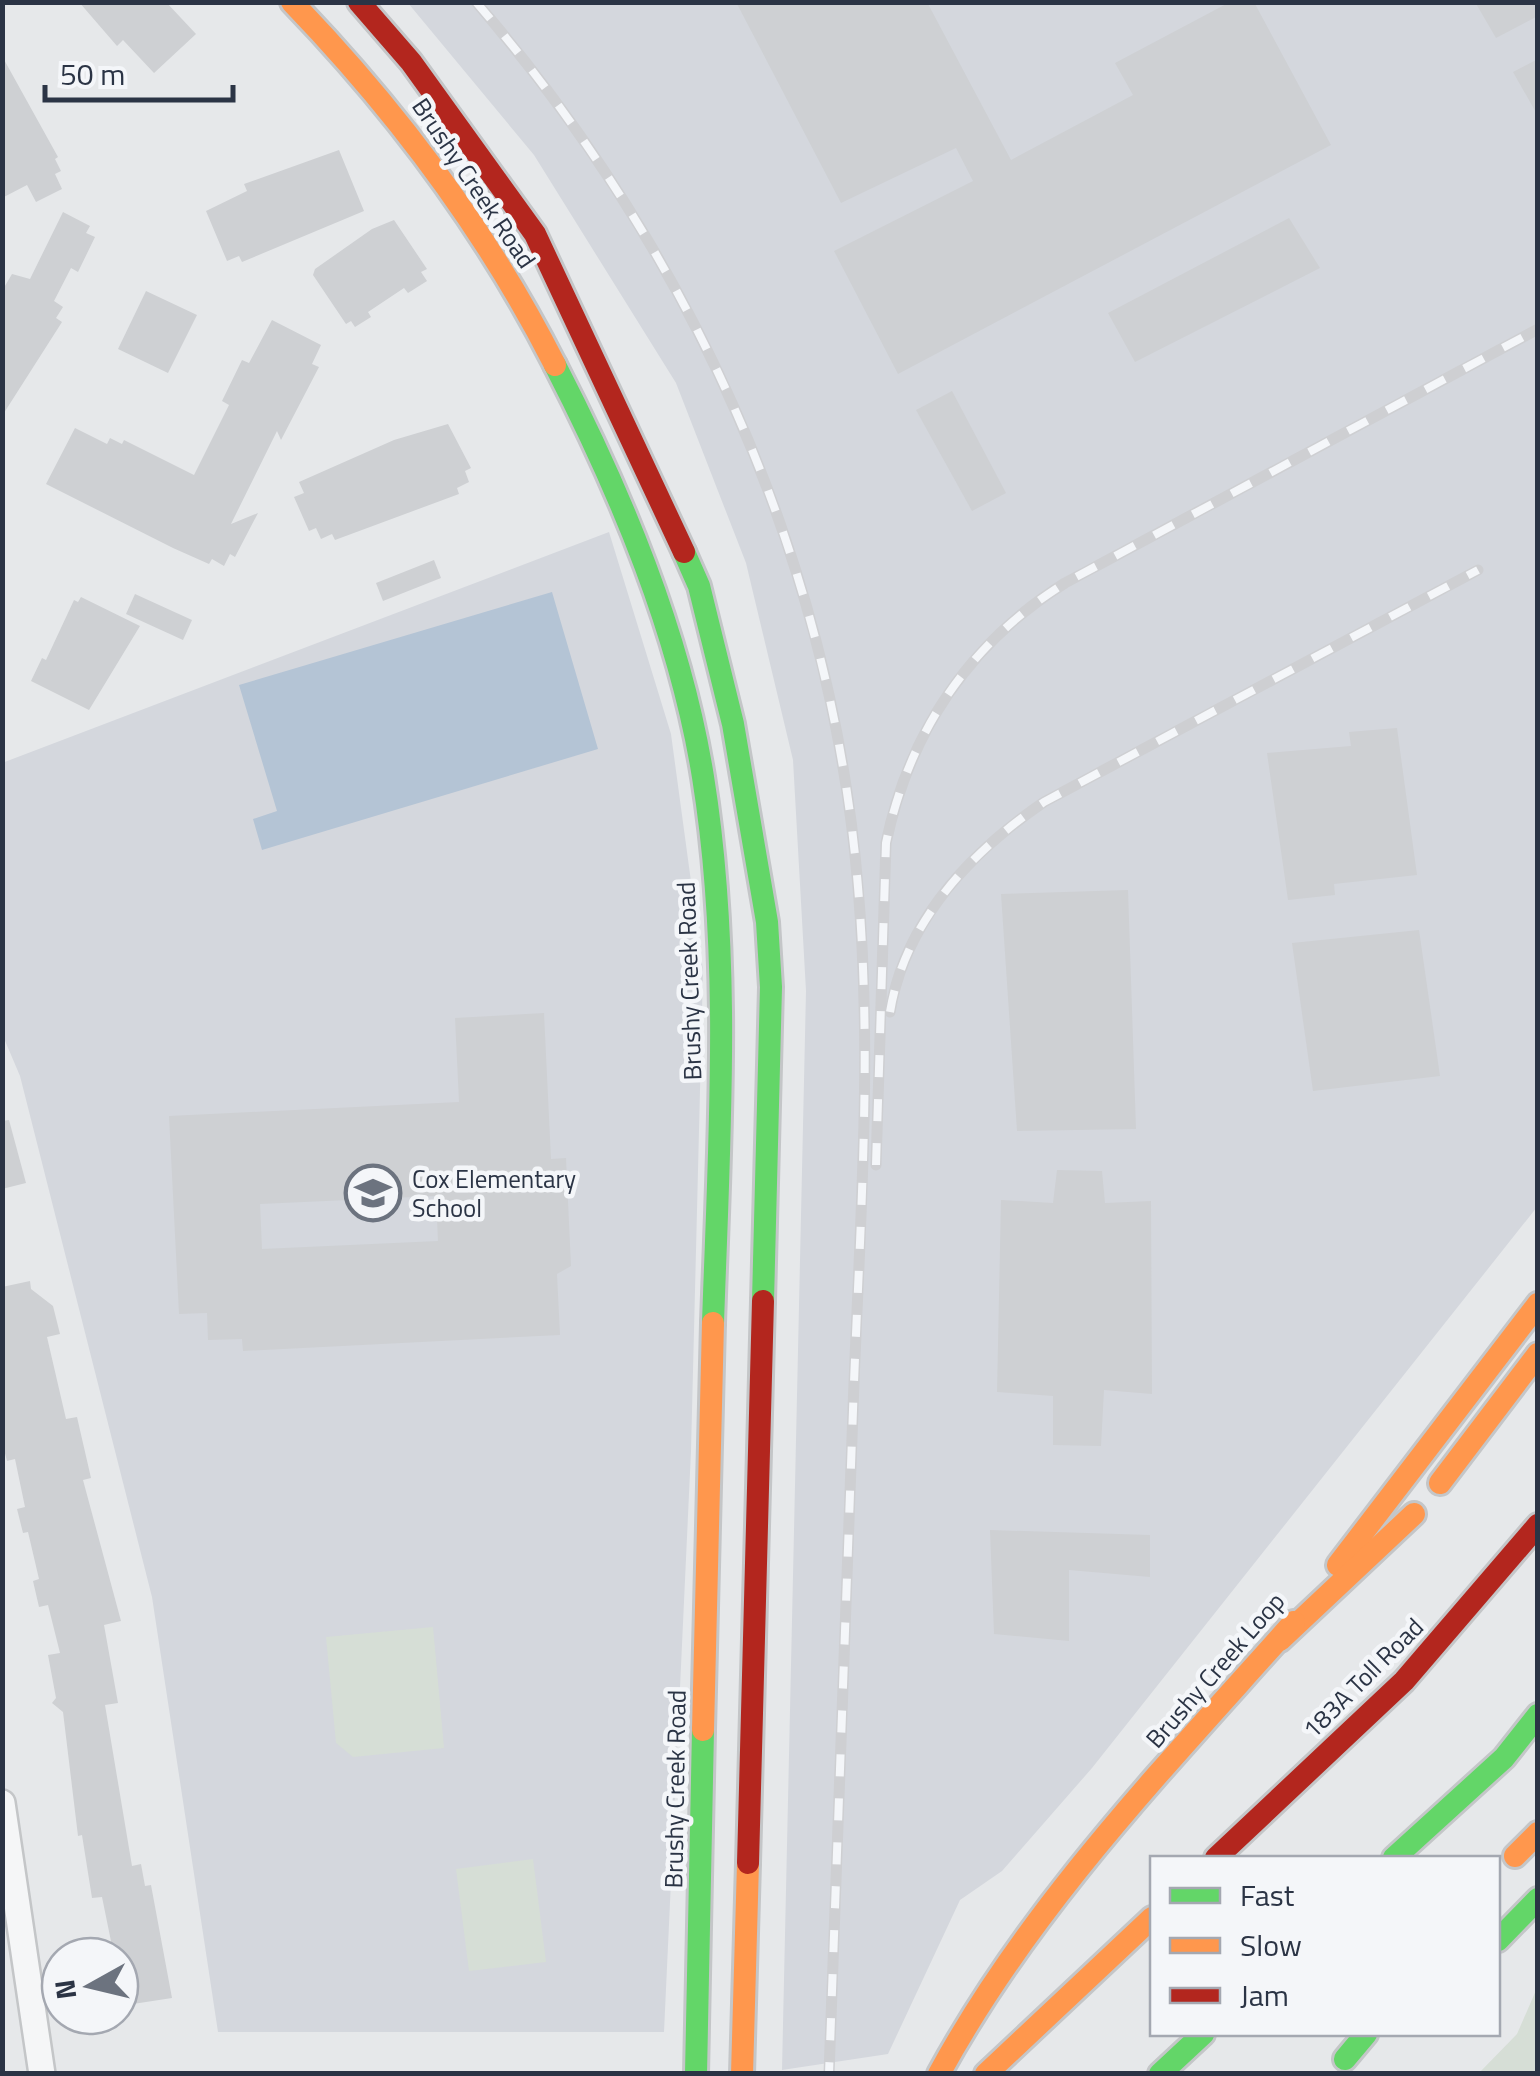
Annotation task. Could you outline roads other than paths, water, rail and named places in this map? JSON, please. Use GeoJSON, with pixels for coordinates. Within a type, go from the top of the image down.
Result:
{"type":"FeatureCollection","features":[{"type":"Feature","properties":{"kind":"main road","name":"Brushy Creek Road"},"geometry":{"type":"LineString","coordinates":[[359,2],[411,62],[535,234],[582,327],[698,586],[733,724],[766,922],[771,987],[742,2074]]}},
{"type":"Feature","properties":{"kind":"main road","name":"Brushy Creek Road"},"geometry":{"type":"LineString","coordinates":[[294,3],[334,41],[386,103],[489,246],[599,447],[672,642],[708,804],[723,1018],[696,2074]]}},
{"type":"Feature","properties":{"kind":"main road"},"geometry":{"type":"LineString","coordinates":[[718,939],[734,946],[744,973]]}},
{"type":"Feature","properties":{"kind":"main road"},"geometry":{"type":"LineString","coordinates":[[746,1022],[726,1598],[750,1672]]}},
{"type":"Feature","properties":{"kind":"main road","name":"Brushy Creek Loop"},"geometry":{"type":"LineString","coordinates":[[939,2074],[976,2004],[1092,1850],[1280,1640],[1538,1304]]}},
{"type":"Feature","properties":{"kind":"main road"},"geometry":{"type":"LineString","coordinates":[[1440,1483],[1538,1354]]}},
{"type":"Feature","properties":{"kind":"main road"},"geometry":{"type":"LineString","coordinates":[[1280,1640],[1414,1514]]}},
{"type":"Feature","properties":{"kind":"main road","name":"183A Toll Road"},"geometry":{"type":"LineString","coordinates":[[1218,1856],[1404,1682],[1538,1525]]}},
{"type":"Feature","properties":{"kind":"main road"},"geometry":{"type":"LineString","coordinates":[[1396,1856],[1504,1758],[1538,1715]]}},
{"type":"Feature","properties":{"kind":"main road"},"geometry":{"type":"LineString","coordinates":[[1515,1856],[1538,1833]]}},
{"type":"Feature","properties":{"kind":"main road"},"geometry":{"type":"LineString","coordinates":[[1500,1938],[1538,1899]]}},
{"type":"Feature","properties":{"kind":"main road"},"geometry":{"type":"LineString","coordinates":[[986,2074],[1150,1920]]}},
{"type":"Feature","properties":{"kind":"main road"},"geometry":{"type":"LineString","coordinates":[[708,2074],[724,2057],[743,2020]]}},
{"type":"Feature","properties":{"kind":"main road"},"geometry":{"type":"LineString","coordinates":[[1160,2074],[1201,2036]]}},
{"type":"Feature","properties":{"kind":"main road"},"geometry":{"type":"LineString","coordinates":[[1338,2066],[1364,2036]]}},
{"type":"Feature","properties":{"kind":"main road"},"geometry":{"type":"LineString","coordinates":[[1338,2066],[1376,2036]]}},
{"type":"Feature","properties":{"kind":"street"},"geometry":{"type":"LineString","coordinates":[[2,1803],[42,2074]]}},
{"type":"Feature","properties":{"kind":"water"},"geometry":{"type":"Polygon","coordinates":[[[552,592],[598,749],[262,850],[253,819],[277,811],[239,685],[552,592]]]}},
{"type":"Feature","properties":{"kind":"railway"},"geometry":{"type":"LineString","coordinates":[[476,2],[553,98],[622,199],[684,305],[737,414],[782,528],[817,645],[843,765],[858,887],[865,1083],[829,2074]]}},
{"type":"Feature","properties":{"kind":"railway"},"geometry":{"type":"LineString","coordinates":[[876,1165],[886,843],[896,803],[927,728],[972,663],[1000,633],[1065,583],[1538,329]]}},
{"type":"Feature","properties":{"kind":"railway"},"geometry":{"type":"LineString","coordinates":[[890,1012],[898,979],[926,919],[967,866],[1017,822],[1044,802],[1478,570]]}},
{"type":"Feature","properties":{"kind":"place","name":"Cox Elementary School"},"geometry":{"type":"Point","coordinates":[373,1193]}}]}
